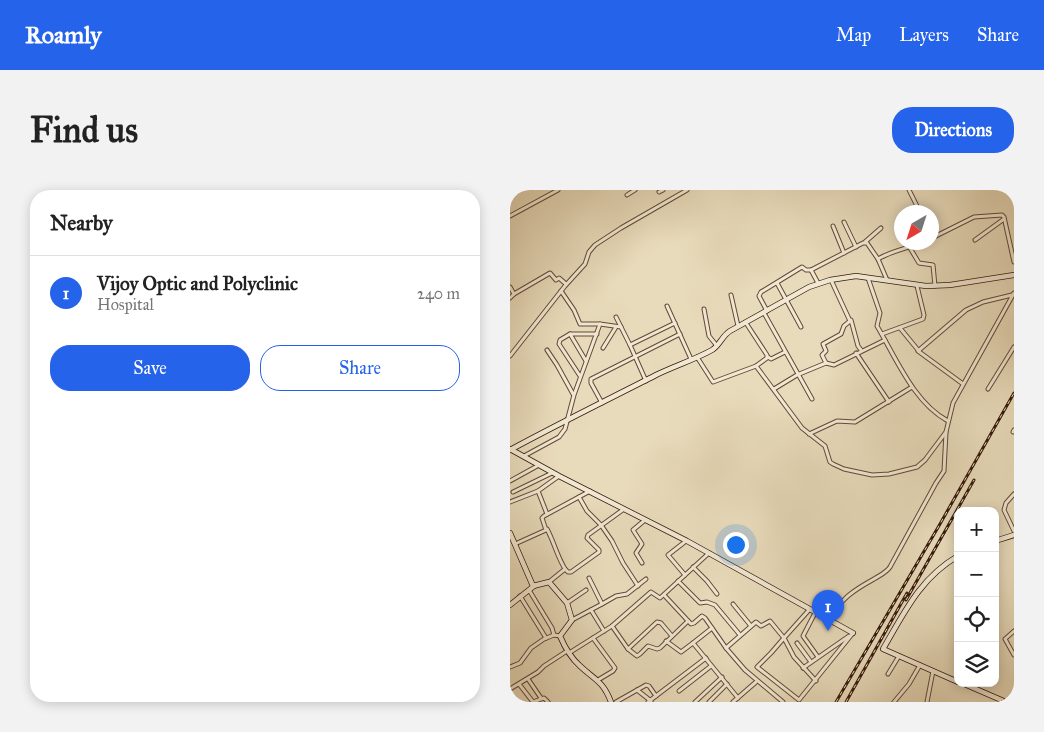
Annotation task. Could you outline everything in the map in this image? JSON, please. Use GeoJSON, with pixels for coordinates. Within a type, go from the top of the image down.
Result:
{"type":"FeatureCollection","features":[{"type":"Feature","properties":{"kind":"street"},"geometry":{"type":"LineString","coordinates":[[510,216],[558,190]]}},
{"type":"Feature","properties":{"kind":"street"},"geometry":{"type":"LineString","coordinates":[[627,195],[634,190]]}},
{"type":"Feature","properties":{"kind":"street"},"geometry":{"type":"LineString","coordinates":[[510,356],[566,284],[585,264],[591,249],[602,239],[687,190]]}},
{"type":"Feature","properties":{"kind":"street"},"geometry":{"type":"LineString","coordinates":[[909,190],[916,205]]}},
{"type":"Feature","properties":{"kind":"street"},"geometry":{"type":"LineString","coordinates":[[939,234],[974,217],[1002,215],[1014,262]]}},
{"type":"Feature","properties":{"kind":"street"},"geometry":{"type":"LineString","coordinates":[[975,240],[1004,219]]}},
{"type":"Feature","properties":{"kind":"street"},"geometry":{"type":"LineString","coordinates":[[844,222],[856,247]]}},
{"type":"Feature","properties":{"kind":"street"},"geometry":{"type":"LineString","coordinates":[[833,226],[844,253]]}},
{"type":"Feature","properties":{"kind":"street"},"geometry":{"type":"LineString","coordinates":[[812,400],[765,312],[759,294],[802,267],[806,270],[811,270],[819,264],[856,247],[881,228]]}},
{"type":"Feature","properties":{"kind":"street"},"geometry":{"type":"LineString","coordinates":[[864,242],[878,259],[887,280]]}},
{"type":"Feature","properties":{"kind":"street"},"geometry":{"type":"LineString","coordinates":[[878,259],[903,250]]}},
{"type":"Feature","properties":{"kind":"street"},"geometry":{"type":"LineString","coordinates":[[911,250],[919,263],[933,265],[935,286]]}},
{"type":"Feature","properties":{"kind":"street"},"geometry":{"type":"LineString","coordinates":[[811,270],[818,283]]}},
{"type":"Feature","properties":{"kind":"street"},"geometry":{"type":"LineString","coordinates":[[510,298],[550,273],[556,280],[559,278],[566,284]]}},
{"type":"Feature","properties":{"kind":"street"},"geometry":{"type":"LineString","coordinates":[[510,450],[569,418],[717,346],[726,333],[818,283],[850,276],[868,277],[917,286],[935,286],[1014,275]]}},
{"type":"Feature","properties":{"kind":"street"},"geometry":{"type":"LineString","coordinates":[[868,277],[879,308],[880,316],[877,324],[885,340],[912,387],[931,409],[948,420]]}},
{"type":"Feature","properties":{"kind":"street"},"geometry":{"type":"LineString","coordinates":[[830,280],[850,319],[861,350]]}},
{"type":"Feature","properties":{"kind":"street"},"geometry":{"type":"LineString","coordinates":[[777,283],[801,327]]}},
{"type":"Feature","properties":{"kind":"street"},"geometry":{"type":"LineString","coordinates":[[882,334],[920,321],[924,317],[917,286]]}},
{"type":"Feature","properties":{"kind":"street"},"geometry":{"type":"LineString","coordinates":[[510,287],[514,294]]}},
{"type":"Feature","properties":{"kind":"street"},"geometry":{"type":"LineString","coordinates":[[561,291],[575,312],[580,324],[580,334]]}},
{"type":"Feature","properties":{"kind":"street"},"geometry":{"type":"LineString","coordinates":[[918,350],[966,310],[983,302],[1013,294]]}},
{"type":"Feature","properties":{"kind":"street"},"geometry":{"type":"LineString","coordinates":[[831,622],[836,609],[847,597],[858,588],[885,573],[890,567],[943,473],[946,432],[951,407],[1013,294]]}},
{"type":"Feature","properties":{"kind":"street"},"geometry":{"type":"LineString","coordinates":[[731,295],[739,327]]}},
{"type":"Feature","properties":{"kind":"street"},"geometry":{"type":"LineString","coordinates":[[667,306],[694,358],[713,382],[756,366],[768,357],[771,358],[785,352]]}},
{"type":"Feature","properties":{"kind":"street"},"geometry":{"type":"LineString","coordinates":[[704,309],[709,336],[717,346]]}},
{"type":"Feature","properties":{"kind":"street"},"geometry":{"type":"LineString","coordinates":[[616,317],[646,380]]}},
{"type":"Feature","properties":{"kind":"street"},"geometry":{"type":"LineString","coordinates":[[826,363],[822,355],[826,351],[823,344],[840,334],[850,319]]}},
{"type":"Feature","properties":{"kind":"street"},"geometry":{"type":"LineString","coordinates":[[630,345],[675,323]]}},
{"type":"Feature","properties":{"kind":"street"},"geometry":{"type":"LineString","coordinates":[[746,323],[768,357]]}},
{"type":"Feature","properties":{"kind":"street"},"geometry":{"type":"LineString","coordinates":[[580,324],[621,327]]}},
{"type":"Feature","properties":{"kind":"street"},"geometry":{"type":"LineString","coordinates":[[523,457],[559,437],[565,429],[574,395],[600,324]]}},
{"type":"Feature","properties":{"kind":"street"},"geometry":{"type":"LineString","coordinates":[[603,348],[616,326]]}},
{"type":"Feature","properties":{"kind":"street"},"geometry":{"type":"LineString","coordinates":[[900,328],[918,350],[962,384]]}},
{"type":"Feature","properties":{"kind":"street"},"geometry":{"type":"LineString","coordinates":[[581,376],[559,344],[560,340],[570,334],[597,334]]}},
{"type":"Feature","properties":{"kind":"street"},"geometry":{"type":"LineString","coordinates":[[570,334],[587,362]]}},
{"type":"Feature","properties":{"kind":"street"},"geometry":{"type":"LineString","coordinates":[[602,403],[591,383],[591,379],[680,334]]}},
{"type":"Feature","properties":{"kind":"street"},"geometry":{"type":"LineString","coordinates":[[774,389],[797,375],[826,363],[834,365],[861,350],[885,340]]}},
{"type":"Feature","properties":{"kind":"street"},"geometry":{"type":"LineString","coordinates":[[988,389],[1014,347]]}},
{"type":"Feature","properties":{"kind":"street"},"geometry":{"type":"LineString","coordinates":[[547,350],[574,395]]}},
{"type":"Feature","properties":{"kind":"street"},"geometry":{"type":"LineString","coordinates":[[856,353],[889,402]]}},
{"type":"Feature","properties":{"kind":"street"},"geometry":{"type":"LineString","coordinates":[[756,366],[802,428],[825,446],[830,462],[844,469],[872,475],[889,474],[917,467],[925,460],[946,432]]}},
{"type":"Feature","properties":{"kind":"street"},"geometry":{"type":"LineString","coordinates":[[808,434],[837,421],[855,422],[912,387]]}},
{"type":"Feature","properties":{"kind":"street"},"geometry":{"type":"LineString","coordinates":[[510,450],[687,541],[851,634]]}},
{"type":"Feature","properties":{"kind":"street"},"geometry":{"type":"LineString","coordinates":[[510,481],[538,465]]}},
{"type":"Feature","properties":{"kind":"street"},"geometry":{"type":"LineString","coordinates":[[513,492],[552,473]]}},
{"type":"Feature","properties":{"kind":"street"},"geometry":{"type":"LineString","coordinates":[[510,502],[538,491],[559,476]]}},
{"type":"Feature","properties":{"kind":"street"},"geometry":{"type":"LineString","coordinates":[[538,491],[547,514]]}},
{"type":"Feature","properties":{"kind":"street"},"geometry":{"type":"LineString","coordinates":[[590,491],[542,518],[555,546],[557,555],[567,572],[571,572],[599,552],[587,536],[591,531],[624,509]]}},
{"type":"Feature","properties":{"kind":"street"},"geometry":{"type":"LineString","coordinates":[[999,539],[1014,531],[1004,510],[1006,503],[1014,494]]}},
{"type":"Feature","properties":{"kind":"street"},"geometry":{"type":"LineString","coordinates":[[579,497],[589,513],[601,525],[638,586]]}},
{"type":"Feature","properties":{"kind":"street"},"geometry":{"type":"LineString","coordinates":[[642,563],[636,553],[642,544],[633,530],[646,520]]}},
{"type":"Feature","properties":{"kind":"street"},"geometry":{"type":"LineString","coordinates":[[510,550],[547,529]]}},
{"type":"Feature","properties":{"kind":"street"},"geometry":{"type":"LineString","coordinates":[[510,533],[534,586]]}},
{"type":"Feature","properties":{"kind":"street"},"geometry":{"type":"LineString","coordinates":[[685,574],[668,555],[687,541]]}},
{"type":"Feature","properties":{"kind":"street"},"geometry":{"type":"LineString","coordinates":[[510,689],[528,679],[544,666],[612,626],[650,592],[658,598],[664,595],[709,553]]}},
{"type":"Feature","properties":{"kind":"street"},"geometry":{"type":"LineString","coordinates":[[954,559],[933,573],[922,585],[882,649],[954,680]]}},
{"type":"Feature","properties":{"kind":"street"},"geometry":{"type":"LineString","coordinates":[[693,567],[707,580],[717,594]]}},
{"type":"Feature","properties":{"kind":"street"},"geometry":{"type":"LineString","coordinates":[[510,605],[534,586],[549,582],[565,569]]}},
{"type":"Feature","properties":{"kind":"street"},"geometry":{"type":"LineString","coordinates":[[589,578],[602,604]]}},
{"type":"Feature","properties":{"kind":"street"},"geometry":{"type":"LineString","coordinates":[[560,636],[572,620],[616,596],[627,594],[646,579]]}},
{"type":"Feature","properties":{"kind":"street"},"geometry":{"type":"LineString","coordinates":[[678,581],[700,603],[707,602],[717,606],[740,634]]}},
{"type":"Feature","properties":{"kind":"street"},"geometry":{"type":"LineString","coordinates":[[549,582],[567,603],[572,620]]}},
{"type":"Feature","properties":{"kind":"street"},"geometry":{"type":"LineString","coordinates":[[529,590],[552,628],[554,635]]}},
{"type":"Feature","properties":{"kind":"street"},"geometry":{"type":"LineString","coordinates":[[567,603],[586,590]]}},
{"type":"Feature","properties":{"kind":"street"},"geometry":{"type":"LineString","coordinates":[[664,595],[693,624],[700,617],[704,617],[726,648],[756,682],[783,702]]}},
{"type":"Feature","properties":{"kind":"street"},"geometry":{"type":"LineString","coordinates":[[520,596],[546,638]]}},
{"type":"Feature","properties":{"kind":"street"},"geometry":{"type":"LineString","coordinates":[[732,604],[751,626]]}},
{"type":"Feature","properties":{"kind":"street"},"geometry":{"type":"LineString","coordinates":[[591,610],[604,631]]}},
{"type":"Feature","properties":{"kind":"street"},"geometry":{"type":"LineString","coordinates":[[809,610],[771,654],[757,666],[758,669],[800,700],[851,634]]}},
{"type":"Feature","properties":{"kind":"street"},"geometry":{"type":"LineString","coordinates":[[815,613],[803,636],[818,657]]}},
{"type":"Feature","properties":{"kind":"street"},"geometry":{"type":"LineString","coordinates":[[612,626],[628,649],[638,656],[648,646],[657,650],[688,621]]}},
{"type":"Feature","properties":{"kind":"street"},"geometry":{"type":"LineString","coordinates":[[726,648],[756,622],[762,626],[770,621],[784,638],[791,652],[803,668],[816,681]]}},
{"type":"Feature","properties":{"kind":"street"},"geometry":{"type":"LineString","coordinates":[[628,649],[657,622],[661,623],[672,636]]}},
{"type":"Feature","properties":{"kind":"street"},"geometry":{"type":"LineString","coordinates":[[666,641],[681,652],[712,628]]}},
{"type":"Feature","properties":{"kind":"street"},"geometry":{"type":"LineString","coordinates":[[1014,631],[1005,640],[1014,655]]}},
{"type":"Feature","properties":{"kind":"street"},"geometry":{"type":"LineString","coordinates":[[803,668],[851,634]]}},
{"type":"Feature","properties":{"kind":"street"},"geometry":{"type":"LineString","coordinates":[[510,667],[520,663],[531,648],[546,638],[554,635],[560,636]]}},
{"type":"Feature","properties":{"kind":"street"},"geometry":{"type":"LineString","coordinates":[[560,636],[568,652],[581,667],[598,680],[611,702]]}},
{"type":"Feature","properties":{"kind":"street"},"geometry":{"type":"LineString","coordinates":[[593,638],[615,668],[614,671],[598,680]]}},
{"type":"Feature","properties":{"kind":"street"},"geometry":{"type":"LineString","coordinates":[[797,642],[811,662]]}},
{"type":"Feature","properties":{"kind":"street"},"geometry":{"type":"LineString","coordinates":[[693,643],[738,698]]}},
{"type":"Feature","properties":{"kind":"street"},"geometry":{"type":"LineString","coordinates":[[888,674],[899,656]]}},
{"type":"Feature","properties":{"kind":"street"},"geometry":{"type":"LineString","coordinates":[[637,690],[650,702],[706,658]]}},
{"type":"Feature","properties":{"kind":"street"},"geometry":{"type":"LineString","coordinates":[[894,702],[909,684],[920,665]]}},
{"type":"Feature","properties":{"kind":"street"},"geometry":{"type":"LineString","coordinates":[[679,691],[711,666]]}},
{"type":"Feature","properties":{"kind":"street"},"geometry":{"type":"LineString","coordinates":[[927,702],[933,671]]}},
{"type":"Feature","properties":{"kind":"street"},"geometry":{"type":"LineString","coordinates":[[694,702],[722,677]]}},
{"type":"Feature","properties":{"kind":"street"},"geometry":{"type":"LineString","coordinates":[[528,679],[541,698],[548,702]]}},
{"type":"Feature","properties":{"kind":"street"},"geometry":{"type":"LineString","coordinates":[[732,702],[756,682]]}},
{"type":"Feature","properties":{"kind":"street"},"geometry":{"type":"LineString","coordinates":[[519,684],[533,702],[541,698]]}},
{"type":"Feature","properties":{"kind":"street"},"geometry":{"type":"LineString","coordinates":[[709,702],[727,684]]}},
{"type":"Feature","properties":{"kind":"street"},"geometry":{"type":"LineString","coordinates":[[616,702],[637,690],[649,686],[656,696]]}},
{"type":"Feature","properties":{"kind":"street"},"geometry":{"type":"LineString","coordinates":[[971,687],[1006,702]]}},
{"type":"Feature","properties":{"kind":"railway"},"geometry":{"type":"LineString","coordinates":[[836,702],[1014,393]]}},
{"type":"Feature","properties":{"kind":"railway"},"geometry":{"type":"LineString","coordinates":[[906,600],[974,480]]}},
{"type":"Feature","properties":{"kind":"railway"},"geometry":{"type":"LineString","coordinates":[[846,702],[907,593]]}},
{"type":"Feature","properties":{"kind":"place","name":"Vijoy Optic and Polyclinic"},"geometry":{"type":"Point","coordinates":[828,631]}}]}
